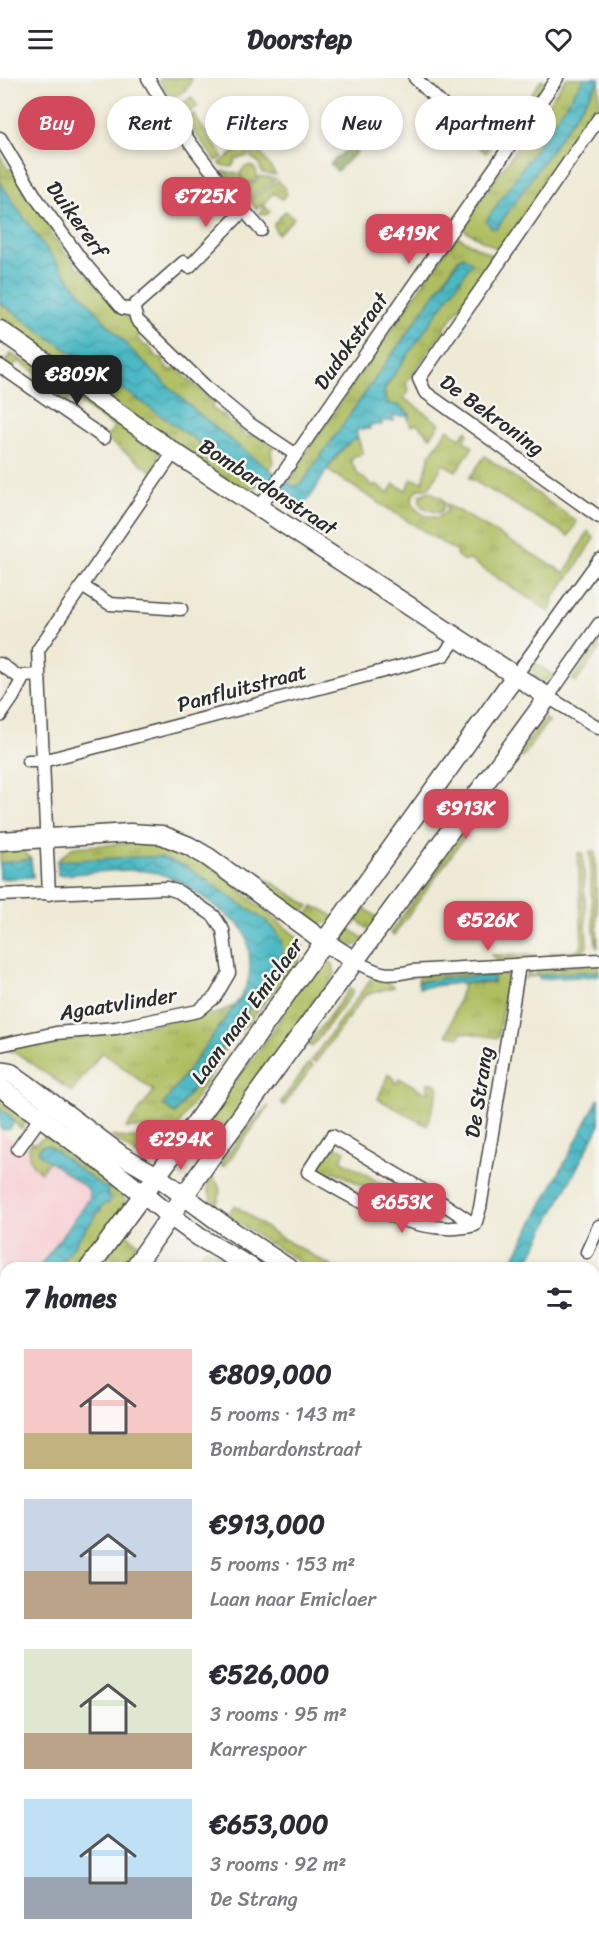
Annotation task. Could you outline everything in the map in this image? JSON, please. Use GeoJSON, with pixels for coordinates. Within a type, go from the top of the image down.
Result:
{"type":"FeatureCollection","features":[{"type":"Feature","properties":{"kind":"street"},"geometry":{"type":"LineString","coordinates":[[148,78],[159,98],[261,230]]}},
{"type":"Feature","properties":{"kind":"street"},"geometry":{"type":"LineString","coordinates":[[415,78],[433,96]]}},
{"type":"Feature","properties":{"kind":"street","name":"Dudokstraat"},"geometry":{"type":"LineString","coordinates":[[259,508],[557,78]]}},
{"type":"Feature","properties":{"kind":"street","name":"De Bekroning"},"geometry":{"type":"LineString","coordinates":[[599,118],[419,379],[425,392],[599,517]]}},
{"type":"Feature","properties":{"kind":"street","name":"Duikererf"},"geometry":{"type":"LineString","coordinates":[[0,138],[37,199],[80,258],[122,308],[134,310]]}},
{"type":"Feature","properties":{"kind":"street"},"geometry":{"type":"LineString","coordinates":[[244,210],[186,265],[135,305],[134,310],[137,320],[210,391],[250,424],[295,454]]}},
{"type":"Feature","properties":{"kind":"street","name":"Bombardonstraat"},"geometry":{"type":"LineString","coordinates":[[0,330],[174,452],[516,675]]}},
{"type":"Feature","properties":{"kind":"street"},"geometry":{"type":"LineString","coordinates":[[0,366],[104,438]]}},
{"type":"Feature","properties":{"kind":"street"},"geometry":{"type":"LineString","coordinates":[[49,894],[38,650],[174,452]]}},
{"type":"Feature","properties":{"kind":"street","name":"Laan naar Emiclaer"},"geometry":{"type":"LineString","coordinates":[[93,1262],[599,560]]}},
{"type":"Feature","properties":{"kind":"street"},"geometry":{"type":"LineString","coordinates":[[82,586],[110,604],[182,609]]}},
{"type":"Feature","properties":{"kind":"street"},"geometry":{"type":"LineString","coordinates":[[138,1262],[599,624]]}},
{"type":"Feature","properties":{"kind":"street","name":"Panfluitstraat"},"geometry":{"type":"LineString","coordinates":[[28,761],[43,761],[444,655],[458,636]]}},
{"type":"Feature","properties":{"kind":"street"},"geometry":{"type":"LineString","coordinates":[[0,664],[22,679]]}},
{"type":"Feature","properties":{"kind":"street"},"geometry":{"type":"LineString","coordinates":[[0,716],[24,676],[38,675]]}},
{"type":"Feature","properties":{"kind":"street"},"geometry":{"type":"LineString","coordinates":[[516,675],[599,728]]}},
{"type":"Feature","properties":{"kind":"street"},"geometry":{"type":"LineString","coordinates":[[0,841],[130,832],[162,835],[208,857],[325,942]]}},
{"type":"Feature","properties":{"kind":"street","name":"Agaatvlinder"},"geometry":{"type":"LineString","coordinates":[[0,895],[167,888],[179,892],[213,916],[223,930],[229,973],[215,997],[198,1011],[116,1028],[56,1033],[0,1045]]}},
{"type":"Feature","properties":{"kind":"street","name":"Laan naar Emiclaer"},"geometry":{"type":"LineString","coordinates":[[325,942],[356,961]]}},
{"type":"Feature","properties":{"kind":"street"},"geometry":{"type":"LineString","coordinates":[[356,961],[384,975],[394,975],[412,971],[599,960]]}},
{"type":"Feature","properties":{"kind":"street","name":"De Strang"},"geometry":{"type":"LineString","coordinates":[[475,1225],[480,1208],[519,965]]}},
{"type":"Feature","properties":{"kind":"street"},"geometry":{"type":"LineString","coordinates":[[0,1071],[11,1073],[46,1110],[170,1216],[199,1237],[242,1262]]}},
{"type":"Feature","properties":{"kind":"street"},"geometry":{"type":"LineString","coordinates":[[0,1087],[46,1110],[157,1176],[279,1262]]}},
{"type":"Feature","properties":{"kind":"street"},"geometry":{"type":"LineString","coordinates":[[18,1149],[46,1110]]}},
{"type":"Feature","properties":{"kind":"street"},"geometry":{"type":"LineString","coordinates":[[332,1136],[426,1192],[475,1225],[453,1228],[419,1224],[385,1213],[349,1196],[308,1172],[332,1136]]}},
{"type":"Feature","properties":{"kind":"street"},"geometry":{"type":"LineString","coordinates":[[587,1252],[599,1226]]}},
{"type":"Feature","properties":{"kind":"shaded area"},"geometry":{"type":"Polygon","coordinates":[[[0,1131],[94,1192],[41,1262],[0,1262],[0,1131]]]}},
{"type":"Feature","properties":{"kind":"green space"},"geometry":{"type":"Polygon","coordinates":[[[161,78],[191,78],[186,90],[173,96],[169,95],[160,81],[161,78]]]}},
{"type":"Feature","properties":{"kind":"green space"},"geometry":{"type":"Polygon","coordinates":[[[566,78],[584,78],[556,123],[556,96],[553,96],[566,78]]]}},
{"type":"Feature","properties":{"kind":"green space"},"geometry":{"type":"Polygon","coordinates":[[[542,79],[546,83],[537,96],[530,96],[542,79]]]}},
{"type":"Feature","properties":{"kind":"green space"},"geometry":{"type":"Polygon","coordinates":[[[599,81],[599,108],[499,250],[461,228],[516,150],[541,150],[497,228],[551,150],[556,150],[556,143],[599,81]]]}},
{"type":"Feature","properties":{"kind":"green space"},"geometry":{"type":"Polygon","coordinates":[[[193,100],[198,106],[193,109],[193,100]]]}},
{"type":"Feature","properties":{"kind":"green space"},"geometry":{"type":"Polygon","coordinates":[[[193,114],[205,131],[205,146],[193,131],[193,114]]]}},
{"type":"Feature","properties":{"kind":"green space"},"geometry":{"type":"Polygon","coordinates":[[[208,150],[218,150],[223,157],[216,161],[208,150]]]}},
{"type":"Feature","properties":{"kind":"green space"},"geometry":{"type":"Polygon","coordinates":[[[238,150],[249,150],[248,156],[236,159],[232,167],[220,165],[238,150]]]}},
{"type":"Feature","properties":{"kind":"green space"},"geometry":{"type":"Polygon","coordinates":[[[252,150],[258,150],[276,175],[262,173],[259,163],[251,157],[252,150]]]}},
{"type":"Feature","properties":{"kind":"green space"},"geometry":{"type":"Polygon","coordinates":[[[346,150],[357,152],[337,171],[331,163],[346,150]]]}},
{"type":"Feature","properties":{"kind":"green space"},"geometry":{"type":"Polygon","coordinates":[[[0,155],[8,170],[13,168],[52,229],[49,232],[58,241],[66,255],[69,255],[78,269],[81,267],[140,332],[137,337],[145,346],[148,346],[159,359],[163,357],[165,359],[163,363],[171,371],[177,369],[214,402],[212,408],[221,415],[224,414],[226,419],[235,426],[238,425],[240,430],[249,437],[255,434],[274,447],[271,450],[273,463],[269,470],[204,419],[173,391],[114,332],[87,301],[6,194],[0,182],[0,155]]]}},
{"type":"Feature","properties":{"kind":"green space"},"geometry":{"type":"Polygon","coordinates":[[[246,166],[252,166],[257,174],[255,180],[246,182],[241,177],[241,171],[246,166]]]}},
{"type":"Feature","properties":{"kind":"green space"},"geometry":{"type":"Polygon","coordinates":[[[224,171],[240,174],[243,181],[249,184],[256,182],[259,176],[276,179],[250,197],[246,197],[224,171]]]}},
{"type":"Feature","properties":{"kind":"green space"},"geometry":{"type":"Polygon","coordinates":[[[278,181],[286,189],[287,194],[282,199],[273,193],[263,204],[270,212],[266,215],[259,213],[264,209],[261,206],[256,209],[250,200],[278,181]]]}},
{"type":"Feature","properties":{"kind":"green space"},"geometry":{"type":"Polygon","coordinates":[[[285,211],[294,218],[278,234],[274,224],[285,211]]]}},
{"type":"Feature","properties":{"kind":"green space"},"geometry":{"type":"Polygon","coordinates":[[[456,236],[495,257],[406,383],[409,390],[404,398],[440,424],[430,437],[417,424],[411,426],[409,413],[398,405],[387,404],[384,391],[463,256],[459,258],[301,485],[293,486],[288,483],[298,469],[296,467],[456,236]]]}},
{"type":"Feature","properties":{"kind":"green space"},"geometry":{"type":"Polygon","coordinates":[[[0,303],[258,483],[257,486],[245,489],[243,492],[11,330],[13,326],[0,317],[0,303]]]}},
{"type":"Feature","properties":{"kind":"green space"},"geometry":{"type":"Polygon","coordinates":[[[11,354],[27,363],[30,360],[158,450],[159,461],[153,472],[108,440],[107,437],[114,427],[71,397],[67,403],[58,397],[61,390],[18,361],[12,368],[4,363],[11,354]]]}},
{"type":"Feature","properties":{"kind":"green space"},"geometry":{"type":"Polygon","coordinates":[[[448,429],[460,438],[467,430],[468,434],[464,441],[473,447],[456,471],[443,464],[429,488],[415,492],[412,497],[413,502],[421,513],[439,517],[447,511],[446,504],[565,573],[588,531],[594,538],[554,597],[550,612],[468,559],[465,562],[456,555],[457,552],[327,470],[348,442],[358,438],[363,454],[354,456],[351,461],[357,473],[373,486],[376,484],[388,493],[394,484],[406,490],[412,479],[423,482],[430,454],[448,429]]]}},
{"type":"Feature","properties":{"kind":"green space"},"geometry":{"type":"Polygon","coordinates":[[[485,456],[577,522],[569,536],[469,478],[485,456]]]}},
{"type":"Feature","properties":{"kind":"green space"},"geometry":{"type":"Polygon","coordinates":[[[429,491],[442,498],[444,502],[443,510],[438,513],[422,507],[420,503],[420,495],[429,491]]]}},
{"type":"Feature","properties":{"kind":"green space"},"geometry":{"type":"Polygon","coordinates":[[[599,642],[599,650],[576,682],[572,679],[599,642]]]}},
{"type":"Feature","properties":{"kind":"green space"},"geometry":{"type":"Polygon","coordinates":[[[533,661],[555,677],[544,681],[536,678],[532,669],[533,661]]]}},
{"type":"Feature","properties":{"kind":"green space"},"geometry":{"type":"Polygon","coordinates":[[[544,718],[548,721],[522,758],[518,755],[544,718]]]}},
{"type":"Feature","properties":{"kind":"green space"},"geometry":{"type":"Polygon","coordinates":[[[479,809],[484,810],[394,935],[390,933],[479,809]]]}},
{"type":"Feature","properties":{"kind":"green space"},"geometry":{"type":"Polygon","coordinates":[[[161,843],[203,860],[297,937],[303,947],[300,959],[248,1023],[228,1042],[220,1060],[175,1131],[161,1128],[126,1128],[154,1091],[102,1052],[72,1092],[23,1057],[8,1050],[10,1047],[32,1042],[38,1046],[219,1013],[236,1004],[163,1105],[175,1114],[276,970],[282,959],[276,930],[185,866],[160,857],[57,861],[73,847],[161,843]]]}},
{"type":"Feature","properties":{"kind":"green space"},"geometry":{"type":"Polygon","coordinates":[[[23,850],[31,859],[0,863],[0,852],[23,850]]]}},
{"type":"Feature","properties":{"kind":"green space"},"geometry":{"type":"Polygon","coordinates":[[[590,852],[595,852],[598,949],[593,918],[590,852]]]}},
{"type":"Feature","properties":{"kind":"green space"},"geometry":{"type":"Polygon","coordinates":[[[578,853],[583,853],[587,946],[576,955],[551,957],[550,953],[576,951],[582,946],[578,853]]]}},
{"type":"Feature","properties":{"kind":"green space"},"geometry":{"type":"Polygon","coordinates":[[[266,880],[309,906],[301,916],[261,887],[266,880]]]}},
{"type":"Feature","properties":{"kind":"green space"},"geometry":{"type":"Polygon","coordinates":[[[358,904],[378,918],[371,931],[350,915],[358,904]]]}},
{"type":"Feature","properties":{"kind":"green space"},"geometry":{"type":"Polygon","coordinates":[[[313,907],[322,909],[336,918],[320,924],[305,918],[313,907]]]}},
{"type":"Feature","properties":{"kind":"green space"},"geometry":{"type":"Polygon","coordinates":[[[343,924],[364,939],[358,945],[350,946],[343,941],[340,930],[343,924]]]}},
{"type":"Feature","properties":{"kind":"green space"},"geometry":{"type":"Polygon","coordinates":[[[491,955],[536,955],[535,958],[496,960],[491,955]]]}},
{"type":"Feature","properties":{"kind":"green space"},"geometry":{"type":"Polygon","coordinates":[[[324,960],[333,964],[335,974],[207,1154],[190,1142],[271,1034],[294,994],[319,961],[324,960]]]}},
{"type":"Feature","properties":{"kind":"green space"},"geometry":{"type":"Polygon","coordinates":[[[599,964],[599,971],[538,975],[523,980],[531,970],[531,976],[537,975],[536,969],[599,964]]]}},
{"type":"Feature","properties":{"kind":"green space"},"geometry":{"type":"Polygon","coordinates":[[[508,972],[498,1038],[462,1032],[460,1037],[447,1035],[464,983],[493,983],[493,976],[418,981],[419,976],[508,972]]]}},
{"type":"Feature","properties":{"kind":"green space"},"geometry":{"type":"Polygon","coordinates":[[[373,976],[394,987],[365,995],[315,1063],[311,1060],[373,976]]]}},
{"type":"Feature","properties":{"kind":"green space"},"geometry":{"type":"Polygon","coordinates":[[[350,988],[354,991],[312,1047],[308,1045],[350,988]]]}},
{"type":"Feature","properties":{"kind":"green space"},"geometry":{"type":"Polygon","coordinates":[[[309,1063],[313,1066],[284,1105],[281,1102],[309,1063]]]}},
{"type":"Feature","properties":{"kind":"green space"},"geometry":{"type":"Polygon","coordinates":[[[388,1074],[395,1083],[399,1078],[427,1093],[430,1091],[426,1086],[429,1082],[436,1084],[439,1088],[427,1126],[378,1099],[388,1074]]]}},
{"type":"Feature","properties":{"kind":"green space"},"geometry":{"type":"Polygon","coordinates":[[[0,1094],[28,1118],[22,1129],[0,1109],[0,1094]]]}},
{"type":"Feature","properties":{"kind":"green space"},"geometry":{"type":"Polygon","coordinates":[[[269,1106],[224,1167],[220,1164],[247,1128],[269,1106]]]}},
{"type":"Feature","properties":{"kind":"green space"},"geometry":{"type":"Polygon","coordinates":[[[111,1136],[151,1139],[170,1146],[158,1157],[142,1160],[111,1136]]]}},
{"type":"Feature","properties":{"kind":"green space"},"geometry":{"type":"Polygon","coordinates":[[[48,1137],[59,1144],[61,1141],[121,1187],[125,1201],[122,1211],[84,1262],[62,1262],[105,1202],[108,1203],[110,1200],[104,1188],[40,1155],[49,1161],[41,1172],[34,1166],[29,1155],[31,1142],[35,1144],[48,1137]]]}},
{"type":"Feature","properties":{"kind":"green space"},"geometry":{"type":"Polygon","coordinates":[[[339,1148],[345,1151],[341,1160],[413,1202],[418,1195],[422,1196],[411,1217],[407,1214],[411,1206],[372,1191],[334,1171],[330,1178],[321,1173],[319,1165],[329,1149],[339,1148]]]}},
{"type":"Feature","properties":{"kind":"green space"},"geometry":{"type":"Polygon","coordinates":[[[208,1174],[218,1184],[220,1192],[215,1205],[208,1191],[208,1174]]]}},
{"type":"Feature","properties":{"kind":"green space"},"geometry":{"type":"Polygon","coordinates":[[[424,1199],[447,1212],[442,1220],[415,1215],[424,1199]]]}},
{"type":"Feature","properties":{"kind":"green space"},"geometry":{"type":"Polygon","coordinates":[[[235,1205],[273,1233],[324,1262],[301,1262],[228,1215],[235,1205]]]}},
{"type":"Feature","properties":{"kind":"green space"},"geometry":{"type":"Polygon","coordinates":[[[124,1232],[138,1243],[124,1262],[102,1262],[124,1232]]]}},
{"type":"Feature","properties":{"kind":"green space"},"geometry":{"type":"Polygon","coordinates":[[[206,1248],[233,1262],[193,1262],[206,1248]]]}},
{"type":"Feature","properties":{"kind":"water"},"geometry":{"type":"Polygon","coordinates":[[[584,78],[599,78],[556,143],[556,119],[584,78]]]}},
{"type":"Feature","properties":{"kind":"water"},"geometry":{"type":"Polygon","coordinates":[[[535,150],[551,150],[497,228],[492,228],[486,221],[535,150]]]}},
{"type":"Feature","properties":{"kind":"water"},"geometry":{"type":"Polygon","coordinates":[[[0,182],[62,270],[131,349],[207,420],[293,486],[301,484],[460,258],[465,257],[472,263],[385,388],[384,395],[387,404],[398,405],[410,415],[408,418],[407,416],[393,416],[394,421],[381,421],[382,425],[369,425],[370,429],[356,430],[358,438],[339,452],[312,494],[297,511],[0,303],[0,182]]]}},
{"type":"Feature","properties":{"kind":"water"},"geometry":{"type":"Polygon","coordinates":[[[160,857],[185,866],[266,921],[280,938],[283,949],[276,970],[175,1114],[163,1105],[243,993],[249,978],[248,946],[241,926],[194,891],[164,875],[126,870],[58,875],[57,861],[160,857]]]}},
{"type":"Feature","properties":{"kind":"water"},"geometry":{"type":"Polygon","coordinates":[[[31,859],[33,877],[0,879],[0,863],[31,859]]]}},
{"type":"Feature","properties":{"kind":"water"},"geometry":{"type":"Polygon","coordinates":[[[599,971],[599,976],[539,979],[538,975],[599,971]]]}},
{"type":"Feature","properties":{"kind":"water"},"geometry":{"type":"Polygon","coordinates":[[[493,976],[493,982],[458,983],[419,988],[418,982],[444,978],[493,976]]]}},
{"type":"Feature","properties":{"kind":"water"},"geometry":{"type":"Polygon","coordinates":[[[599,1098],[599,1126],[528,1262],[512,1262],[599,1098]]]}},
{"type":"Feature","properties":{"kind":"water"},"geometry":{"type":"Polygon","coordinates":[[[0,1109],[11,1116],[13,1123],[10,1129],[0,1128],[0,1109]]]}},
{"type":"Feature","properties":{"kind":"water"},"geometry":{"type":"Polygon","coordinates":[[[48,1145],[104,1188],[106,1186],[109,1189],[107,1194],[111,1199],[108,1204],[105,1203],[62,1262],[43,1262],[90,1198],[88,1189],[40,1155],[38,1151],[41,1146],[48,1145]]]}}]}
